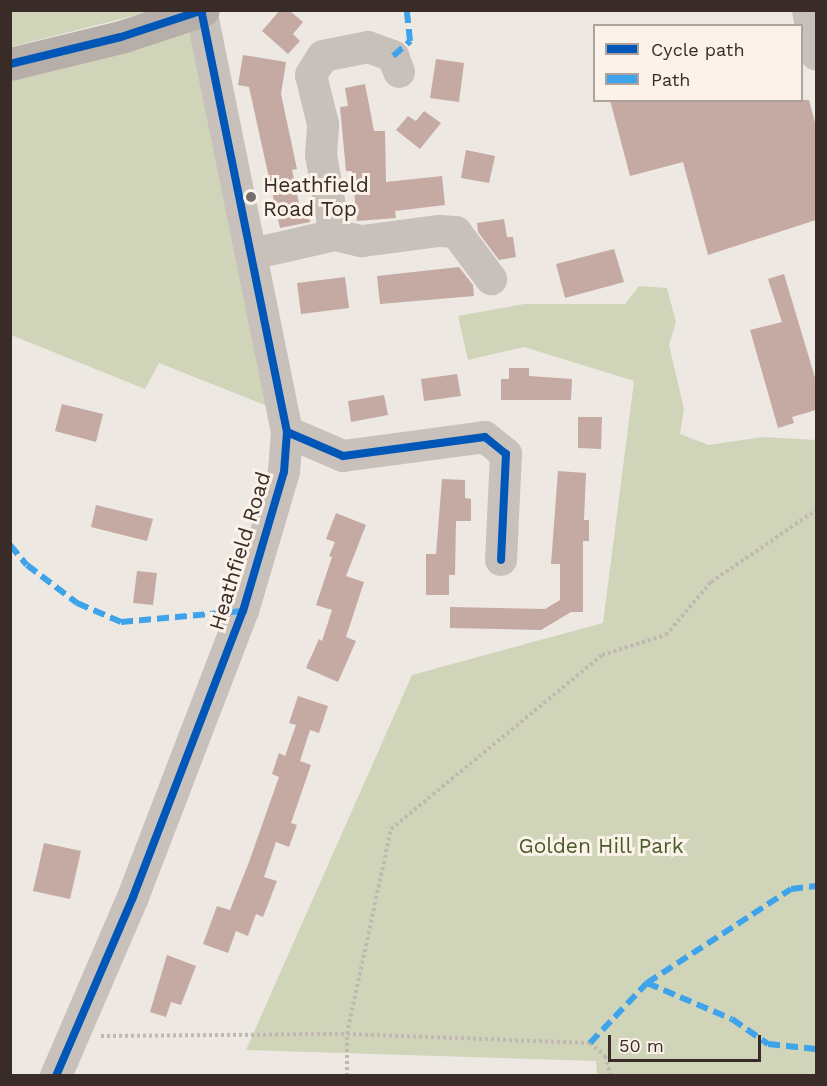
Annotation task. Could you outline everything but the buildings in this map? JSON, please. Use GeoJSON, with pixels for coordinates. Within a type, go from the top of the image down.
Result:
{"type":"FeatureCollection","features":[{"type":"Feature","properties":{"kind":"main road"},"geometry":{"type":"LineString","coordinates":[[10,64],[202,11]]}},
{"type":"Feature","properties":{"kind":"street"},"geometry":{"type":"LineString","coordinates":[[808,10],[816,54]]}},
{"type":"Feature","properties":{"kind":"street","name":"Heathfield Road"},"geometry":{"type":"LineString","coordinates":[[56,1076],[71,1036],[133,897],[243,611],[284,472],[287,432],[202,11]]}},
{"type":"Feature","properties":{"kind":"street"},"geometry":{"type":"LineString","coordinates":[[335,235],[321,155],[323,124],[311,75],[323,56],[368,47],[393,56],[399,72]]}},
{"type":"Feature","properties":{"kind":"street"},"geometry":{"type":"LineString","coordinates":[[252,254],[335,235],[362,241],[439,231],[460,222],[491,279]]}},
{"type":"Feature","properties":{"kind":"street"},"geometry":{"type":"LineString","coordinates":[[287,432],[343,456],[485,437],[506,454],[501,560]]}},
{"type":"Feature","properties":{"kind":"path"},"geometry":{"type":"LineString","coordinates":[[347,1076],[347,1034],[391,829],[602,655],[666,635],[711,582],[816,510]]}},
{"type":"Feature","properties":{"kind":"path"},"geometry":{"type":"LineString","coordinates":[[71,1036],[347,1034],[590,1043],[605,1056],[611,1076]]}},
{"type":"Feature","properties":{"kind":"green space"},"geometry":{"type":"Polygon","coordinates":[[[11,11],[152,11],[11,47],[11,11]]]}},
{"type":"Feature","properties":{"kind":"green space"},"geometry":{"type":"Polygon","coordinates":[[[201,11],[267,406],[159,363],[145,389],[11,335],[11,78],[201,11]]]}},
{"type":"Feature","properties":{"kind":"green space","name":"Golden Hill Park"},"geometry":{"type":"Polygon","coordinates":[[[639,286],[667,288],[676,322],[669,345],[684,409],[680,434],[709,445],[763,437],[816,440],[816,1075],[597,1076],[596,1061],[246,1050],[412,675],[603,623],[634,381],[524,347],[468,360],[458,316],[524,304],[625,304],[639,286]]]}},
{"type":"Feature","properties":{"kind":"marked path"},"geometry":{"type":"LineString","coordinates":[[393,56],[410,41],[407,10]]}},
{"type":"Feature","properties":{"kind":"marked path"},"geometry":{"type":"LineString","coordinates":[[10,545],[27,565],[77,603],[121,622],[243,611]]}},
{"type":"Feature","properties":{"kind":"marked path"},"geometry":{"type":"LineString","coordinates":[[647,983],[791,889],[816,886]]}},
{"type":"Feature","properties":{"kind":"marked path"},"geometry":{"type":"LineString","coordinates":[[590,1043],[647,983],[732,1019],[768,1044],[816,1049]]}},
{"type":"Feature","properties":{"kind":"cycle path"},"geometry":{"type":"LineString","coordinates":[[10,64],[121,37],[203,10]]}},
{"type":"Feature","properties":{"kind":"cycle path"},"geometry":{"type":"LineString","coordinates":[[56,1076],[133,897],[243,611],[284,472],[287,432],[201,11]]}},
{"type":"Feature","properties":{"kind":"cycle path"},"geometry":{"type":"LineString","coordinates":[[287,432],[343,456],[485,437],[506,454],[501,560]]}},
{"type":"Feature","properties":{"kind":"place","name":"Heathfield Road Top"},"geometry":{"type":"Point","coordinates":[251,197]}}]}
